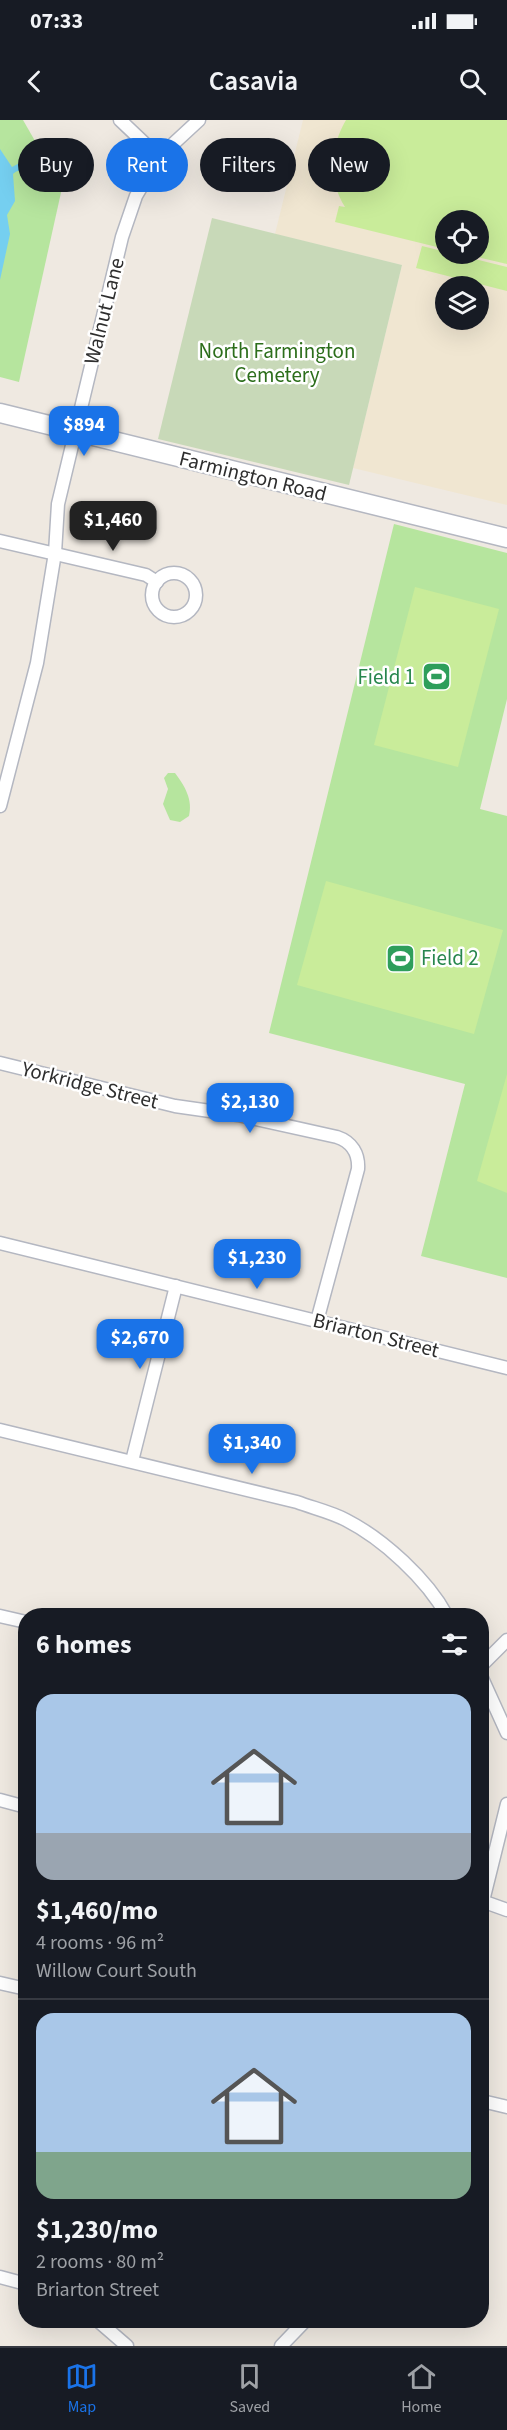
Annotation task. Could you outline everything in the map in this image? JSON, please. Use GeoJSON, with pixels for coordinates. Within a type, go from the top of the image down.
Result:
{"type":"FeatureCollection","features":[{"type":"Feature","properties":{"kind":"street"},"geometry":{"type":"LineString","coordinates":[[120,120],[139,138]]}},
{"type":"Feature","properties":{"kind":"street","name":"Walnut Lane"},"geometry":{"type":"LineString","coordinates":[[180,138],[199,120]]}},
{"type":"Feature","properties":{"kind":"street","name":"Walnut Lane"},"geometry":{"type":"LineString","coordinates":[[0,806],[37,663],[55,553],[58,504],[122,237],[138,192]]}},
{"type":"Feature","properties":{"kind":"street","name":"Farmington Road"},"geometry":{"type":"LineString","coordinates":[[0,413],[507,538]]}},
{"type":"Feature","properties":{"kind":"street"},"geometry":{"type":"LineString","coordinates":[[0,542],[146,575],[157,582]]}},
{"type":"Feature","properties":{"kind":"street","name":"Yorkridge Street"},"geometry":{"type":"LineString","coordinates":[[0,1063],[175,1106],[238,1115],[337,1137],[348,1143],[358,1158],[358,1169],[317,1321]]}},
{"type":"Feature","properties":{"kind":"street","name":"Briarton Street"},"geometry":{"type":"LineString","coordinates":[[0,1243],[507,1368]]}},
{"type":"Feature","properties":{"kind":"street"},"geometry":{"type":"LineString","coordinates":[[132,1461],[176,1286]]}},
{"type":"Feature","properties":{"kind":"street"},"geometry":{"type":"LineString","coordinates":[[0,1430],[297,1502],[345,1519],[380,1540],[414,1574],[441,1608]]}},
{"type":"Feature","properties":{"kind":"street"},"geometry":{"type":"LineString","coordinates":[[0,1616],[18,1620]]}},
{"type":"Feature","properties":{"kind":"street"},"geometry":{"type":"LineString","coordinates":[[489,1658],[507,1640]]}},
{"type":"Feature","properties":{"kind":"street"},"geometry":{"type":"LineString","coordinates":[[489,1693],[507,1733]]}},
{"type":"Feature","properties":{"kind":"street"},"geometry":{"type":"LineString","coordinates":[[0,1800],[18,1805]]}},
{"type":"Feature","properties":{"kind":"street"},"geometry":{"type":"LineString","coordinates":[[489,1874],[507,1804]]}},
{"type":"Feature","properties":{"kind":"street"},"geometry":{"type":"LineString","coordinates":[[489,1904],[507,1910]]}},
{"type":"Feature","properties":{"kind":"street"},"geometry":{"type":"LineString","coordinates":[[0,1983],[18,1987]]}},
{"type":"Feature","properties":{"kind":"street"},"geometry":{"type":"LineString","coordinates":[[489,2103],[507,2107]]}},
{"type":"Feature","properties":{"kind":"street"},"geometry":{"type":"LineString","coordinates":[[0,2277],[18,2282]]}},
{"type":"Feature","properties":{"kind":"street"},"geometry":{"type":"LineString","coordinates":[[106,2328],[127,2346]]}},
{"type":"Feature","properties":{"kind":"street"},"geometry":{"type":"LineString","coordinates":[[281,2346],[298,2328]]}},
{"type":"Feature","properties":{"kind":"shaded area"},"geometry":{"type":"Polygon","coordinates":[[[303,120],[507,120],[507,505],[353,468],[402,265],[275,234],[285,192],[296,192],[296,148],[303,120]]]}},
{"type":"Feature","properties":{"kind":"green space"},"geometry":{"type":"Polygon","coordinates":[[[0,120],[23,120],[33,138],[18,138],[18,192],[61,192],[19,382],[0,377],[0,120]]]}},
{"type":"Feature","properties":{"kind":"green space"},"geometry":{"type":"Polygon","coordinates":[[[346,120],[507,120],[507,264],[489,260],[489,210],[435,210],[435,247],[335,222],[339,206],[345,207],[338,192],[390,192],[390,138],[338,138],[346,120]]]}},
{"type":"Feature","properties":{"kind":"green space","name":"North Farmington Cemetery"},"geometry":{"type":"Polygon","coordinates":[[[212,218],[402,265],[349,485],[158,439],[212,218]]]}},
{"type":"Feature","properties":{"kind":"green space"},"geometry":{"type":"Polygon","coordinates":[[[422,246],[435,249],[435,264],[489,263],[507,267],[507,291],[489,286],[489,276],[448,276],[416,268],[422,246]]]}},
{"type":"Feature","properties":{"kind":"green space"},"geometry":{"type":"Polygon","coordinates":[[[394,524],[507,553],[507,699],[480,809],[507,816],[507,1278],[421,1256],[465,1084],[269,1033],[394,524]]]}},
{"type":"Feature","properties":{"kind":"green space","name":"Field 1"},"geometry":{"type":"Polygon","coordinates":[[[415,587],[499,609],[458,767],[374,745],[415,587]]]}},
{"type":"Feature","properties":{"kind":"green space"},"geometry":{"type":"Polygon","coordinates":[[[168,773],[175,773],[189,799],[189,816],[180,822],[170,820],[163,804],[168,789],[164,778],[168,773]]]}},
{"type":"Feature","properties":{"kind":"green space","name":"Field 2"},"geometry":{"type":"Polygon","coordinates":[[[326,881],[503,930],[474,1034],[297,985],[326,881]]]}},
{"type":"Feature","properties":{"kind":"green space"},"geometry":{"type":"Polygon","coordinates":[[[507,1074],[507,1193],[477,1181],[507,1074]]]}},
{"type":"Feature","properties":{"kind":"water"},"geometry":{"type":"Polygon","coordinates":[[[0,149],[12,167],[18,164],[18,171],[13,174],[15,201],[7,215],[10,234],[0,280],[0,149]]]}},
{"type":"Feature","properties":{"kind":"place","name":"Field 1"},"geometry":{"type":"Point","coordinates":[436,677]}},
{"type":"Feature","properties":{"kind":"place","name":"Field 2"},"geometry":{"type":"Point","coordinates":[400,958]}}]}
